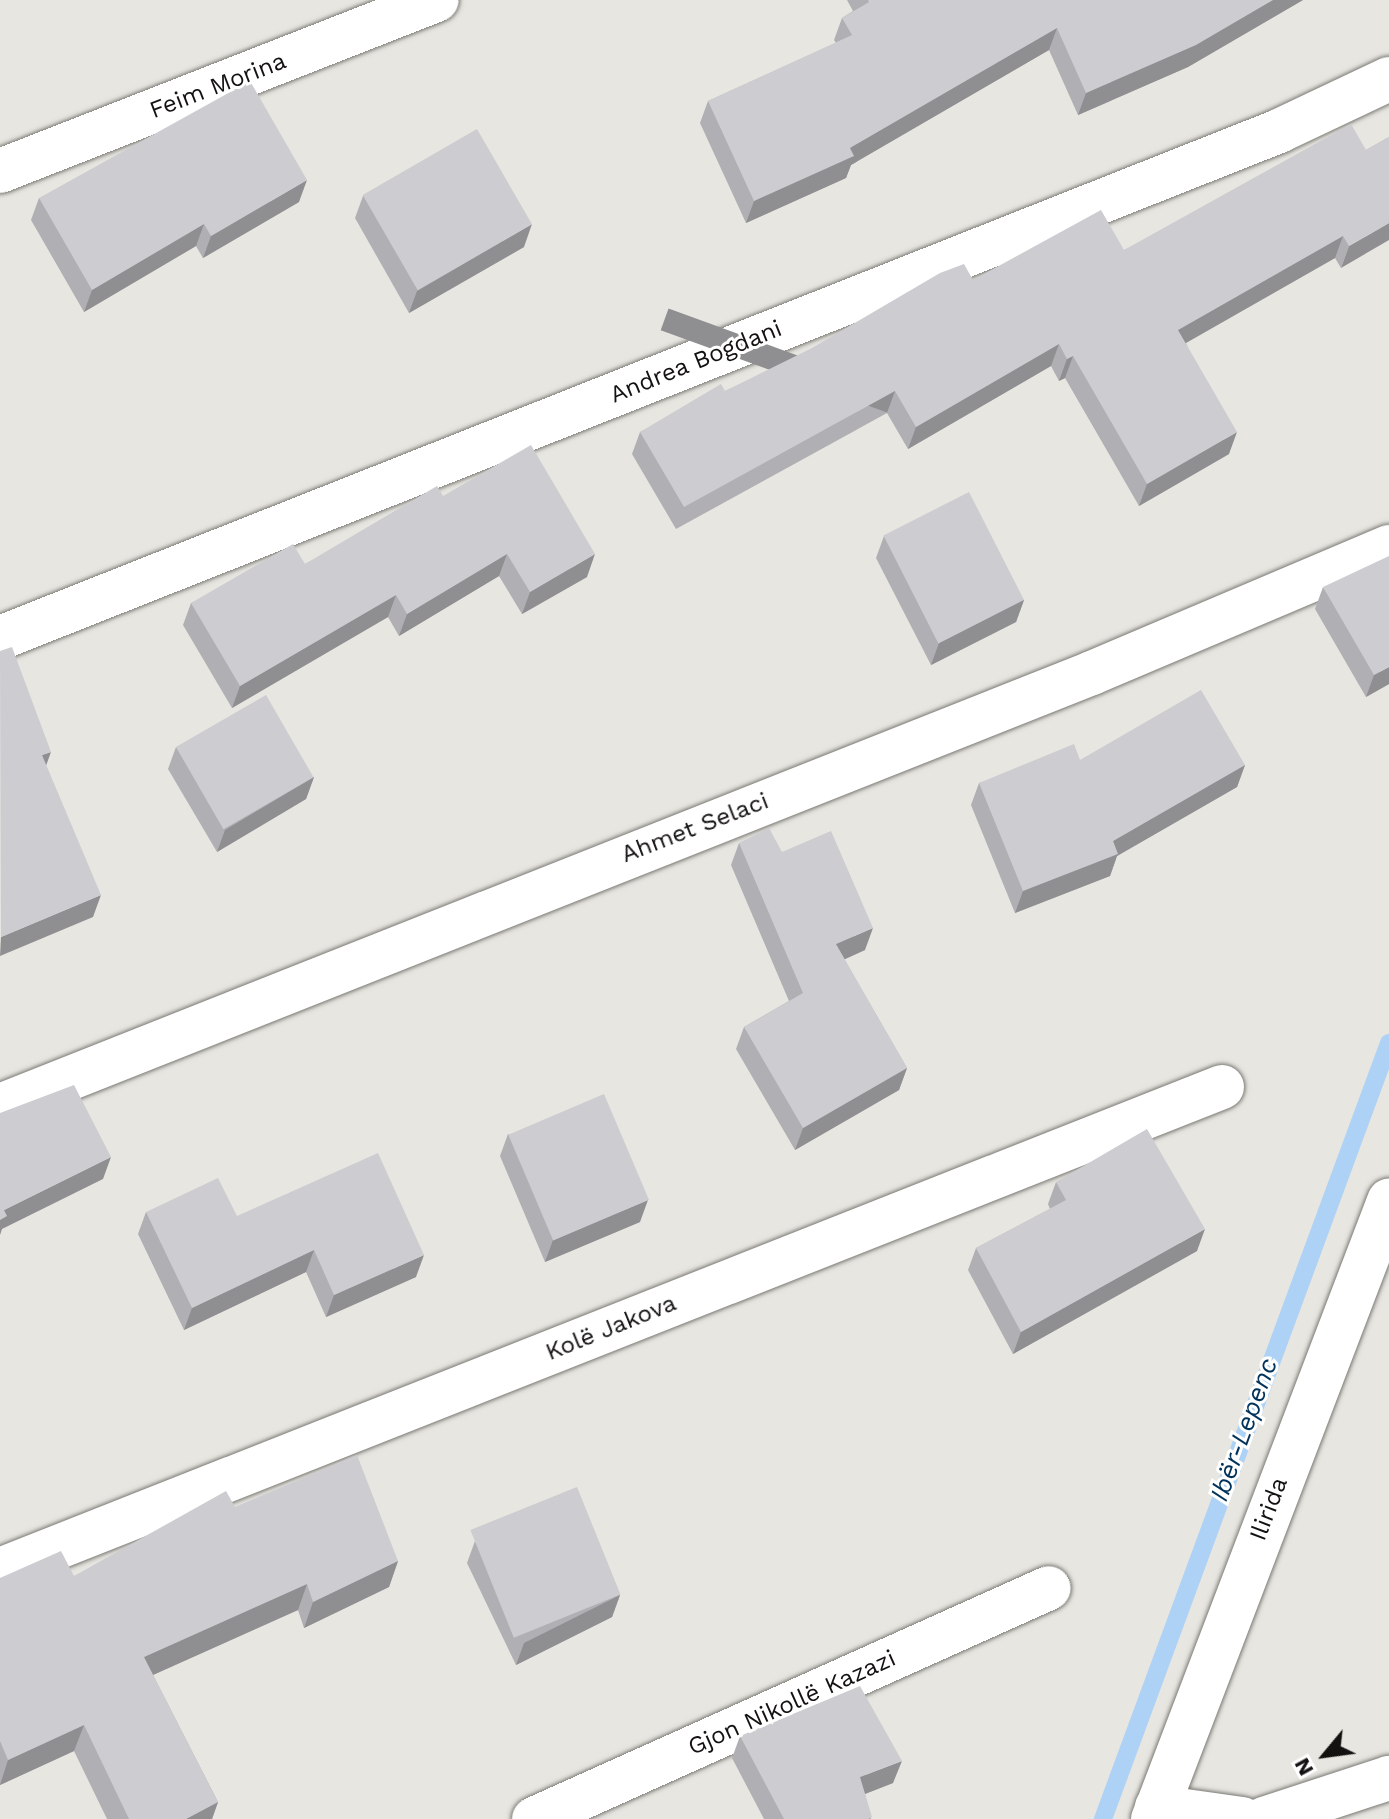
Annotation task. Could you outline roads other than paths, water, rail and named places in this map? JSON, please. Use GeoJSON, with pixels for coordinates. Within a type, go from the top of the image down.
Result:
{"type":"FeatureCollection","features":[{"type":"Feature","properties":{"kind":"street","name":"Feim Morina"},"geometry":{"type":"LineString","coordinates":[[0,171],[437,0]]}},
{"type":"Feature","properties":{"kind":"street","name":"Andrea Bogdani"},"geometry":{"type":"LineString","coordinates":[[0,638],[1279,131],[1389,79]]}},
{"type":"Feature","properties":{"kind":"street","name":"Ahmet Selaci"},"geometry":{"type":"LineString","coordinates":[[0,1106],[1092,673],[1389,547]]}},
{"type":"Feature","properties":{"kind":"street","name":"Kolë Jakova"},"geometry":{"type":"LineString","coordinates":[[0,1570],[1222,1087]]}},
{"type":"Feature","properties":{"kind":"street","name":"Ilirida"},"geometry":{"type":"LineString","coordinates":[[1155,1813],[1389,1201]]}},
{"type":"Feature","properties":{"kind":"street","name":"Gjon Nikollë Kazazi"},"geometry":{"type":"LineString","coordinates":[[534,1819],[1049,1588]]}},
{"type":"Feature","properties":{"kind":"street"},"geometry":{"type":"LineString","coordinates":[[1264,1819],[1389,1778]]}},
{"type":"Feature","properties":{"kind":"street"},"geometry":{"type":"LineString","coordinates":[[1155,1813],[1242,1819]]}},
{"type":"Feature","properties":{"kind":"waterway","name":"Ibër-Lepenc"},"geometry":{"type":"LineString","coordinates":[[1103,1819],[1389,1043]]}}]}
